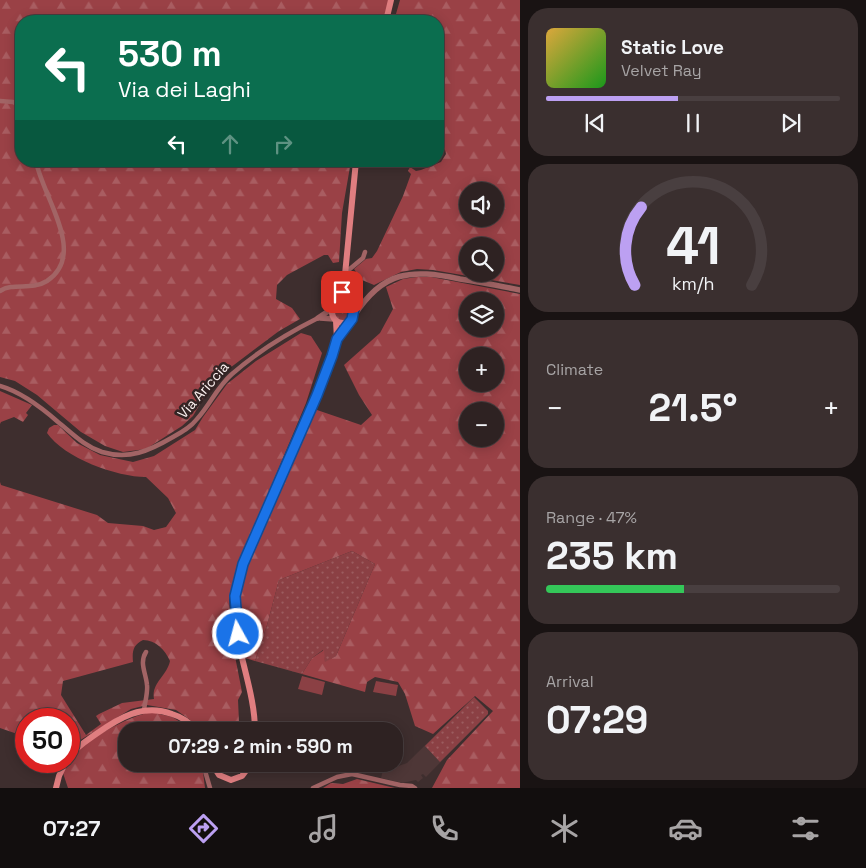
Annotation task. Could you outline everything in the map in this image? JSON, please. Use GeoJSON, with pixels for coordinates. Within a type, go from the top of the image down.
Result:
{"type":"FeatureCollection","features":[{"type":"Feature","properties":{"kind":"main road"},"geometry":{"type":"LineString","coordinates":[[387,15],[391,0]]}},
{"type":"Feature","properties":{"kind":"main road"},"geometry":{"type":"LineString","coordinates":[[254,722],[237,628],[236,589],[246,556],[317,395],[337,339],[352,318],[354,309],[349,303],[344,285],[355,167]]}},
{"type":"Feature","properties":{"kind":"main road"},"geometry":{"type":"LineString","coordinates":[[337,339],[335,320],[332,314],[344,285]]}},
{"type":"Feature","properties":{"kind":"main road"},"geometry":{"type":"LineString","coordinates":[[334,306],[341,301],[349,303]]}},
{"type":"Feature","properties":{"kind":"main road"},"geometry":{"type":"LineString","coordinates":[[335,320],[342,324],[352,318]]}},
{"type":"Feature","properties":{"kind":"main road"},"geometry":{"type":"LineString","coordinates":[[80,746],[129,714],[144,710],[158,710],[189,722]]}},
{"type":"Feature","properties":{"kind":"main road"},"geometry":{"type":"LineString","coordinates":[[218,772],[231,780],[242,776],[245,772]]}},
{"type":"Feature","properties":{"kind":"main road"},"geometry":{"type":"LineString","coordinates":[[56,788],[60,773]]}},
{"type":"Feature","properties":{"kind":"street"},"geometry":{"type":"LineString","coordinates":[[0,101],[15,103]]}},
{"type":"Feature","properties":{"kind":"street"},"geometry":{"type":"LineString","coordinates":[[0,291],[9,287],[28,287],[43,283],[56,273],[64,259],[61,230],[38,167]]}},
{"type":"Feature","properties":{"kind":"street"},"geometry":{"type":"LineString","coordinates":[[345,273],[362,258],[365,252]]}},
{"type":"Feature","properties":{"kind":"street"},"geometry":{"type":"LineString","coordinates":[[352,318],[363,302],[384,283],[416,272],[432,273],[520,290]]}},
{"type":"Feature","properties":{"kind":"street"},"geometry":{"type":"LineString","coordinates":[[349,303],[363,302]]}},
{"type":"Feature","properties":{"kind":"street","name":"Via Ariccia"},"geometry":{"type":"LineString","coordinates":[[0,386],[39,407],[93,449],[117,455],[136,455],[156,447],[188,428],[199,417],[216,390],[231,374],[275,340],[318,318],[334,306]]}},
{"type":"Feature","properties":{"kind":"street"},"geometry":{"type":"LineString","coordinates":[[318,318],[335,320]]}},
{"type":"Feature","properties":{"kind":"street"},"geometry":{"type":"LineString","coordinates":[[144,710],[147,684],[144,676],[143,660],[146,652]]}},
{"type":"Feature","properties":{"kind":"street"},"geometry":{"type":"LineString","coordinates":[[205,772],[210,788]]}},
{"type":"Feature","properties":{"kind":"street"},"geometry":{"type":"LineString","coordinates":[[313,788],[337,777],[352,774],[415,788]]}},
{"type":"Feature","properties":{"kind":"shaded area"},"geometry":{"type":"Polygon","coordinates":[[[343,303],[349,306],[352,312],[349,318],[343,321],[337,318],[334,312],[337,306],[343,303]]]}},
{"type":"Feature","properties":{"kind":"shaded area"},"geometry":{"type":"Polygon","coordinates":[[[352,551],[375,564],[336,656],[325,663],[323,650],[312,658],[302,674],[255,661],[279,580],[352,551]]]}},
{"type":"Feature","properties":{"kind":"shaded area"},"geometry":{"type":"Polygon","coordinates":[[[302,676],[325,682],[322,695],[298,689],[302,676]]]}},
{"type":"Feature","properties":{"kind":"shaded area"},"geometry":{"type":"Polygon","coordinates":[[[376,681],[398,685],[396,696],[373,692],[376,681]]]}},
{"type":"Feature","properties":{"kind":"shaded area"},"geometry":{"type":"Polygon","coordinates":[[[474,697],[488,711],[488,714],[426,777],[423,774],[421,775],[423,778],[418,782],[416,780],[402,783],[381,778],[382,772],[403,772],[403,764],[407,763],[474,697]]]}},
{"type":"Feature","properties":{"kind":"shaded area"},"geometry":{"type":"Polygon","coordinates":[[[474,697],[488,711],[488,714],[440,762],[425,746],[474,697]]]}},
{"type":"Feature","properties":{"kind":"green space"},"geometry":{"type":"Polygon","coordinates":[[[0,0],[389,0],[385,15],[15,15],[15,167],[350,167],[342,213],[339,262],[333,263],[328,255],[324,255],[287,275],[277,285],[276,299],[292,308],[300,319],[279,331],[214,380],[193,416],[182,426],[146,449],[123,452],[105,446],[81,432],[37,395],[15,381],[0,377],[0,0]]]}},
{"type":"Feature","properties":{"kind":"green space"},"geometry":{"type":"Polygon","coordinates":[[[400,0],[520,0],[520,285],[503,282],[504,237],[459,237],[459,274],[417,269],[401,272],[374,285],[362,280],[354,269],[366,259],[372,258],[377,251],[403,196],[411,174],[408,171],[410,167],[416,171],[428,167],[444,167],[446,154],[444,149],[444,15],[396,15],[400,0]]]}},
{"type":"Feature","properties":{"kind":"green space"},"geometry":{"type":"Polygon","coordinates":[[[431,277],[520,294],[520,788],[432,788],[447,760],[493,711],[475,696],[433,734],[415,726],[405,694],[398,682],[375,677],[367,682],[365,692],[302,674],[312,658],[324,650],[325,662],[336,656],[375,564],[352,551],[279,580],[255,661],[245,658],[238,615],[241,584],[314,409],[361,425],[372,415],[359,395],[344,365],[380,333],[393,309],[386,287],[403,279],[431,277]]]}},
{"type":"Feature","properties":{"kind":"green space"},"geometry":{"type":"Polygon","coordinates":[[[301,333],[311,336],[322,353],[306,403],[244,551],[229,599],[232,641],[242,692],[238,700],[239,722],[192,722],[176,710],[147,705],[131,709],[80,740],[80,725],[86,735],[101,724],[96,716],[99,714],[122,703],[154,699],[155,688],[170,661],[160,646],[148,640],[143,640],[135,646],[133,662],[63,681],[61,695],[69,708],[15,708],[15,733],[0,728],[0,482],[1,485],[97,515],[108,523],[143,526],[154,530],[166,527],[176,513],[168,498],[146,477],[106,470],[78,458],[55,442],[47,433],[49,428],[58,425],[77,443],[100,455],[133,462],[154,456],[195,430],[227,384],[256,361],[301,333]]]}},
{"type":"Feature","properties":{"kind":"green space"},"geometry":{"type":"Polygon","coordinates":[[[0,391],[32,405],[26,413],[28,415],[23,422],[14,417],[0,424],[0,391]]]}},
{"type":"Feature","properties":{"kind":"green space"},"geometry":{"type":"Polygon","coordinates":[[[151,712],[172,717],[181,722],[123,722],[151,712]]]}},
{"type":"Feature","properties":{"kind":"green space"},"geometry":{"type":"Polygon","coordinates":[[[118,724],[118,772],[203,772],[205,788],[68,788],[63,773],[80,773],[80,749],[118,724]]]}},
{"type":"Feature","properties":{"kind":"green space"},"geometry":{"type":"Polygon","coordinates":[[[357,779],[395,788],[323,788],[331,783],[343,784],[357,779]]]}},
{"type":"Feature","properties":{"kind":"route"},"geometry":{"type":"LineString","coordinates":[[238,634],[235,596],[243,564],[317,395],[337,339],[354,316],[354,309],[347,302],[344,285],[342,292]]}}]}
